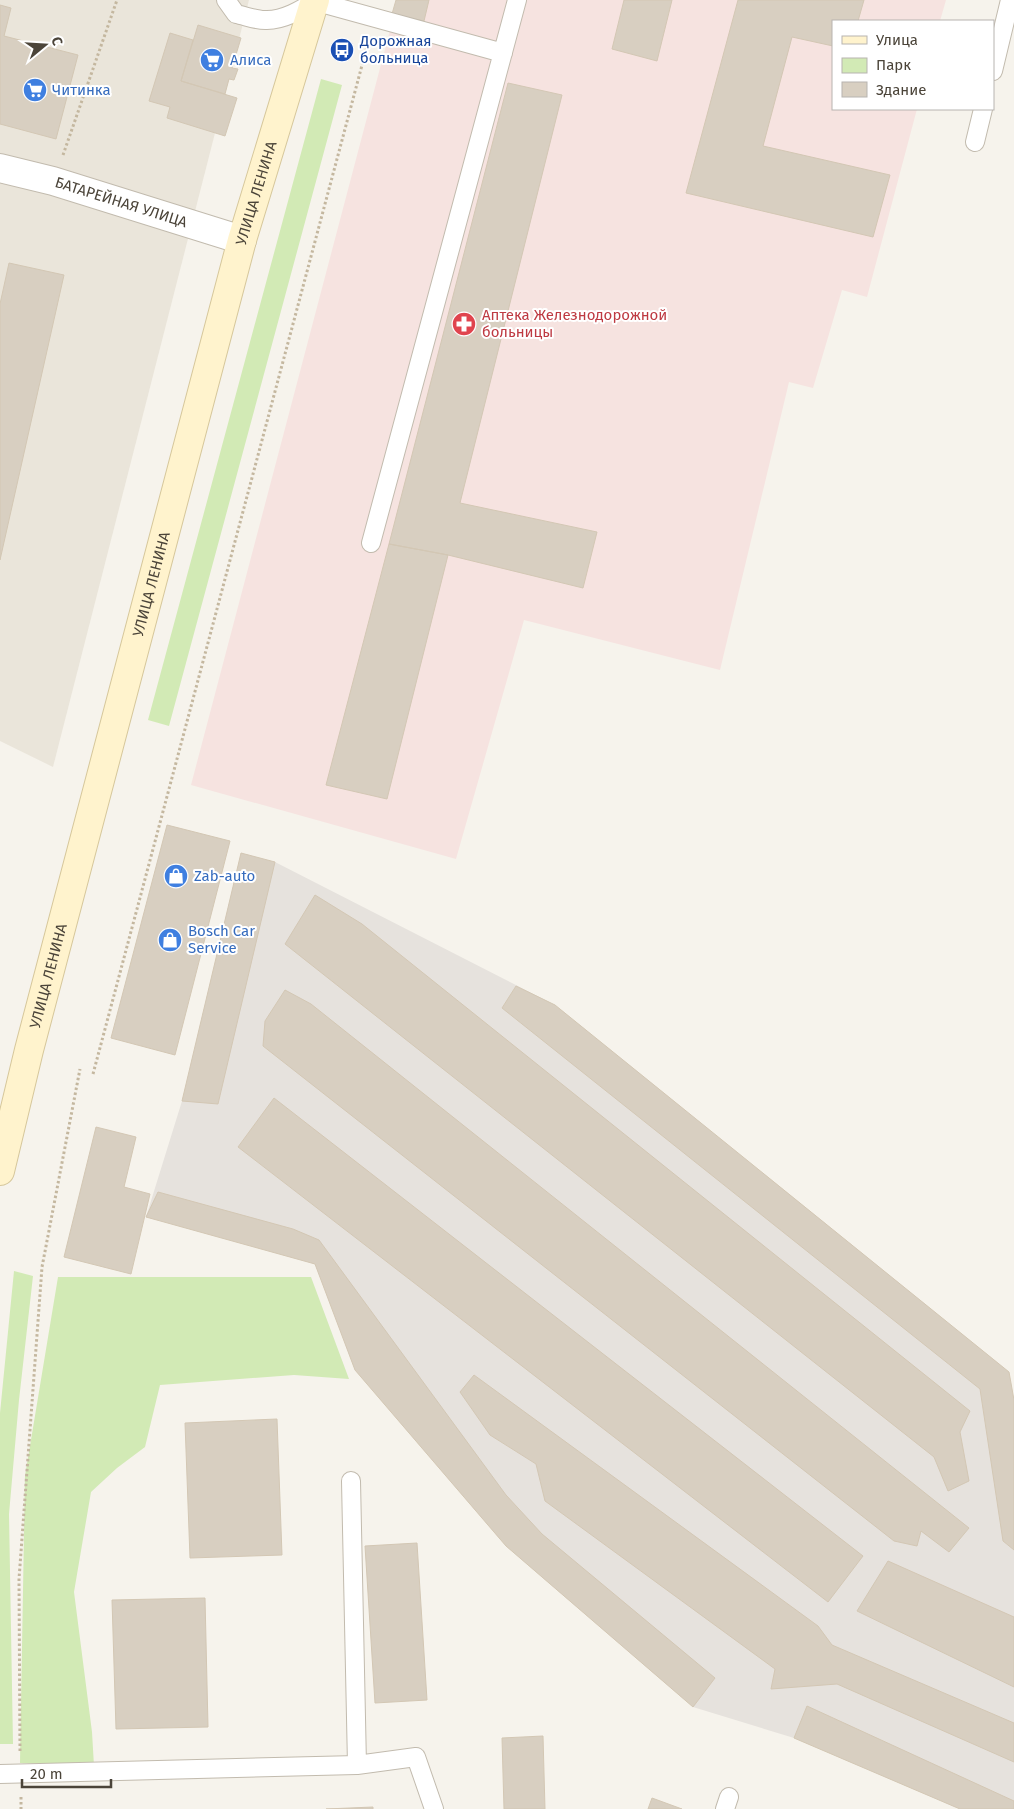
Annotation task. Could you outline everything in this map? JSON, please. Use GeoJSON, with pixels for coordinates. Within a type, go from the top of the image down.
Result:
{"type":"FeatureCollection","features":[{"type":"Feature","properties":{"kind":"main road","name":"УЛИЦА ЛЕНИНА"},"geometry":{"type":"LineString","coordinates":[[0,1171],[29,1050],[242,240],[314,0]]}},
{"type":"Feature","properties":{"kind":"street","name":"БАТАРЕЙНАЯ УЛИЦА"},"geometry":{"type":"LineString","coordinates":[[0,168],[53,181],[242,240]]}},
{"type":"Feature","properties":{"kind":"lane"},"geometry":{"type":"LineString","coordinates":[[226,0],[236,14],[267,20],[303,10],[314,0],[502,53]]}},
{"type":"Feature","properties":{"kind":"lane"},"geometry":{"type":"LineString","coordinates":[[371,543],[517,0]]}},
{"type":"Feature","properties":{"kind":"lane"},"geometry":{"type":"LineString","coordinates":[[994,67],[1010,0]]}},
{"type":"Feature","properties":{"kind":"lane"},"geometry":{"type":"LineString","coordinates":[[975,142],[983,110]]}},
{"type":"Feature","properties":{"kind":"lane"},"geometry":{"type":"LineString","coordinates":[[351,1482],[357,1765]]}},
{"type":"Feature","properties":{"kind":"lane"},"geometry":{"type":"LineString","coordinates":[[0,1774],[357,1765],[416,1756],[434,1809]]}},
{"type":"Feature","properties":{"kind":"path"},"geometry":{"type":"LineString","coordinates":[[53,181],[117,0]]}},
{"type":"Feature","properties":{"kind":"path"},"geometry":{"type":"LineString","coordinates":[[93,1074],[375,18]]}},
{"type":"Feature","properties":{"kind":"path"},"geometry":{"type":"LineString","coordinates":[[21,1809],[19,1579],[42,1268],[80,1069]]}},
{"type":"Feature","properties":{"kind":"shaded area"},"geometry":{"type":"Polygon","coordinates":[[[0,0],[249,0],[53,767],[0,741],[0,0]]]}},
{"type":"Feature","properties":{"kind":"shaded area"},"geometry":{"type":"Polygon","coordinates":[[[398,0],[946,0],[940,20],[832,20],[832,110],[917,110],[867,297],[842,290],[813,388],[789,382],[720,670],[524,620],[456,859],[191,785],[398,0]]]}},
{"type":"Feature","properties":{"kind":"shaded area"},"geometry":{"type":"Polygon","coordinates":[[[241,853],[275,862],[555,1005],[1009,1372],[1014,1400],[1014,1809],[960,1809],[794,1738],[693,1707],[506,1546],[355,1370],[315,1264],[146,1217],[182,1101],[241,853]]]}},
{"type":"Feature","properties":{"kind":"green space"},"geometry":{"type":"Polygon","coordinates":[[[321,79],[342,85],[169,726],[148,720],[321,79]]]}},
{"type":"Feature","properties":{"kind":"green space"},"geometry":{"type":"Polygon","coordinates":[[[14,1271],[33,1276],[9,1514],[13,1744],[0,1744],[0,1413],[14,1271]]]}},
{"type":"Feature","properties":{"kind":"green space"},"geometry":{"type":"Polygon","coordinates":[[[58,1277],[311,1277],[349,1379],[294,1375],[160,1385],[145,1447],[117,1468],[91,1492],[74,1592],[92,1732],[94,1766],[20,1763],[25,1476],[58,1277]]]}},
{"type":"Feature","properties":{"kind":"building"},"geometry":{"type":"Polygon","coordinates":[[[396,0],[429,0],[424,21],[392,14],[396,0]]]}},
{"type":"Feature","properties":{"kind":"building"},"geometry":{"type":"Polygon","coordinates":[[[624,0],[672,0],[657,61],[612,49],[624,0]]]}},
{"type":"Feature","properties":{"kind":"building"},"geometry":{"type":"Polygon","coordinates":[[[738,0],[864,0],[858,20],[832,20],[832,46],[792,37],[763,146],[890,175],[873,237],[686,193],[738,0]]]}},
{"type":"Feature","properties":{"kind":"building","name":"Читинка"},"geometry":{"type":"Polygon","coordinates":[[[0,5],[11,8],[4,36],[78,55],[56,139],[0,124],[0,5]]]}},
{"type":"Feature","properties":{"kind":"building"},"geometry":{"type":"Polygon","coordinates":[[[198,25],[241,38],[232,68],[238,69],[234,80],[229,79],[225,94],[181,81],[198,25]]]}},
{"type":"Feature","properties":{"kind":"building"},"geometry":{"type":"Polygon","coordinates":[[[170,33],[193,40],[181,81],[237,98],[225,136],[167,118],[170,107],[149,101],[170,33]]]}},
{"type":"Feature","properties":{"kind":"building"},"geometry":{"type":"Polygon","coordinates":[[[508,83],[562,95],[460,503],[597,532],[583,588],[448,555],[389,544],[508,83]]]}},
{"type":"Feature","properties":{"kind":"building"},"geometry":{"type":"Polygon","coordinates":[[[9,263],[64,275],[0,560],[0,304],[9,263]]]}},
{"type":"Feature","properties":{"kind":"building"},"geometry":{"type":"Polygon","coordinates":[[[389,544],[448,555],[387,799],[326,785],[389,544]]]}},
{"type":"Feature","properties":{"kind":"building"},"geometry":{"type":"Polygon","coordinates":[[[167,825],[230,841],[175,1055],[111,1038],[167,825]]]}},
{"type":"Feature","properties":{"kind":"building"},"geometry":{"type":"Polygon","coordinates":[[[241,853],[275,862],[218,1104],[182,1101],[241,853]]]}},
{"type":"Feature","properties":{"kind":"building"},"geometry":{"type":"Polygon","coordinates":[[[315,895],[362,924],[970,1411],[960,1432],[969,1481],[948,1491],[934,1457],[285,944],[315,895]]]}},
{"type":"Feature","properties":{"kind":"building"},"geometry":{"type":"Polygon","coordinates":[[[516,986],[555,1005],[1009,1372],[1014,1400],[1014,1550],[1003,1541],[980,1389],[502,1008],[516,986]]]}},
{"type":"Feature","properties":{"kind":"building"},"geometry":{"type":"Polygon","coordinates":[[[285,990],[311,1004],[969,1528],[949,1552],[921,1531],[917,1546],[894,1541],[263,1046],[265,1021],[285,990]]]}},
{"type":"Feature","properties":{"kind":"building"},"geometry":{"type":"Polygon","coordinates":[[[274,1098],[863,1556],[828,1602],[238,1147],[274,1098]]]}},
{"type":"Feature","properties":{"kind":"building"},"geometry":{"type":"Polygon","coordinates":[[[96,1127],[136,1137],[124,1187],[150,1194],[131,1274],[64,1257],[96,1127]]]}},
{"type":"Feature","properties":{"kind":"building"},"geometry":{"type":"Polygon","coordinates":[[[158,1192],[293,1229],[319,1240],[506,1495],[542,1534],[715,1678],[693,1707],[506,1546],[355,1370],[315,1264],[146,1217],[158,1192]]]}},
{"type":"Feature","properties":{"kind":"building"},"geometry":{"type":"Polygon","coordinates":[[[474,1375],[818,1626],[832,1645],[1014,1723],[1014,1762],[837,1684],[771,1689],[775,1669],[545,1501],[536,1464],[490,1435],[460,1392],[474,1375]]]}},
{"type":"Feature","properties":{"kind":"building"},"geometry":{"type":"Polygon","coordinates":[[[277,1419],[282,1555],[190,1558],[185,1423],[277,1419]]]}},
{"type":"Feature","properties":{"kind":"building"},"geometry":{"type":"Polygon","coordinates":[[[417,1543],[427,1700],[375,1703],[365,1546],[417,1543]]]}},
{"type":"Feature","properties":{"kind":"building"},"geometry":{"type":"Polygon","coordinates":[[[888,1561],[1014,1617],[1014,1687],[857,1611],[888,1561]]]}},
{"type":"Feature","properties":{"kind":"building"},"geometry":{"type":"Polygon","coordinates":[[[205,1598],[208,1727],[116,1729],[112,1600],[205,1598]]]}},
{"type":"Feature","properties":{"kind":"building"},"geometry":{"type":"Polygon","coordinates":[[[807,1706],[1014,1801],[1014,1809],[960,1809],[794,1738],[807,1706]]]}},
{"type":"Feature","properties":{"kind":"building"},"geometry":{"type":"Polygon","coordinates":[[[543,1736],[545,1809],[504,1809],[502,1738],[543,1736]]]}},
{"type":"Feature","properties":{"kind":"building"},"geometry":{"type":"Polygon","coordinates":[[[652,1798],[682,1809],[648,1809],[652,1798]]]}},
{"type":"Feature","properties":{"kind":"building"},"geometry":{"type":"Polygon","coordinates":[[[373,1807],[373,1809],[326,1809],[373,1807]]]}},
{"type":"Feature","properties":{"kind":"place","name":"Дорожная больница"},"geometry":{"type":"Point","coordinates":[342,50]}},
{"type":"Feature","properties":{"kind":"place","name":"Алиса"},"geometry":{"type":"Point","coordinates":[212,60]}},
{"type":"Feature","properties":{"kind":"place","name":"Читинка"},"geometry":{"type":"Point","coordinates":[35,90]}},
{"type":"Feature","properties":{"kind":"place","name":"Аптека Железнодорожной больницы"},"geometry":{"type":"Point","coordinates":[464,324]}},
{"type":"Feature","properties":{"kind":"place","name":"Zab-auto"},"geometry":{"type":"Point","coordinates":[176,876]}},
{"type":"Feature","properties":{"kind":"place","name":"Bosch Car Service"},"geometry":{"type":"Point","coordinates":[170,940]}}]}
